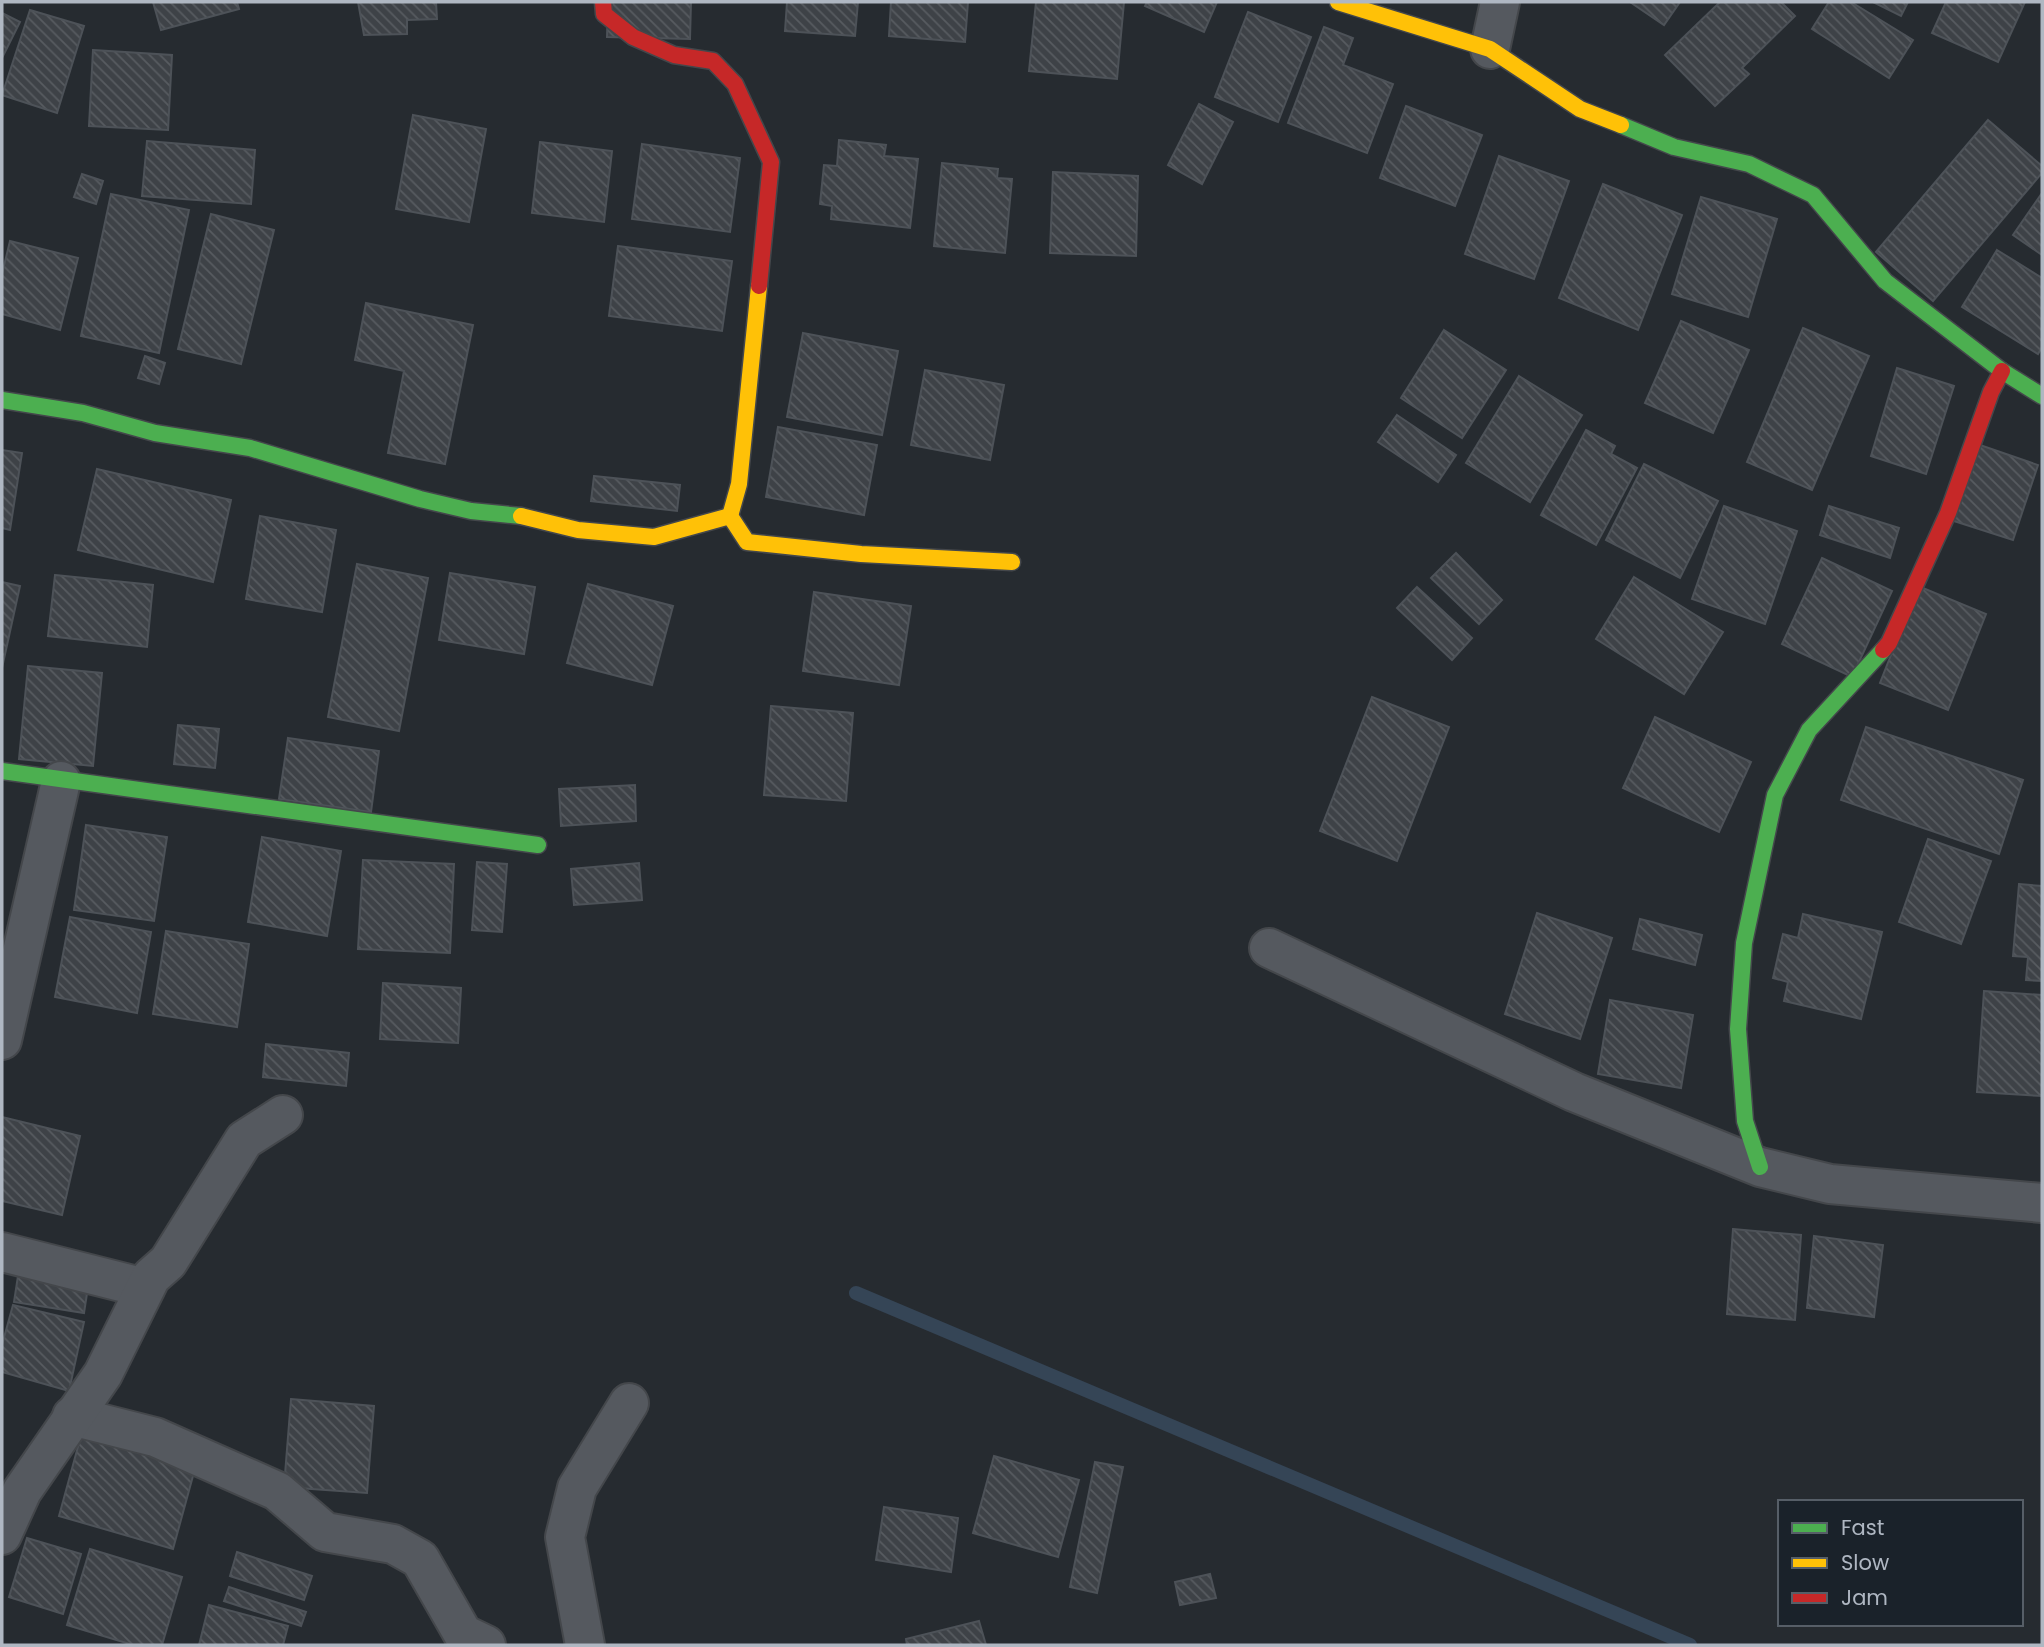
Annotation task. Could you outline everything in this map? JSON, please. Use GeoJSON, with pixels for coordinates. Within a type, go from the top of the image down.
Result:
{"type":"FeatureCollection","features":[{"type":"Feature","properties":{"kind":"street"},"geometry":{"type":"LineString","coordinates":[[603,2],[604,14],[633,37],[674,55],[713,61],[735,84],[771,162],[740,484],[730,516]]}},
{"type":"Feature","properties":{"kind":"street"},"geometry":{"type":"LineString","coordinates":[[1338,2],[1490,49],[1580,109],[1674,147],[1749,164],[1813,195],[1885,281],[2002,370],[2042,396]]}},
{"type":"Feature","properties":{"kind":"street"},"geometry":{"type":"LineString","coordinates":[[1490,49],[1500,2]]}},
{"type":"Feature","properties":{"kind":"street"},"geometry":{"type":"LineString","coordinates":[[1760,1167],[1745,1121],[1738,1029],[1744,943],[1775,795],[1809,730],[1889,643],[1948,513],[1991,393],[2002,370]]}},
{"type":"Feature","properties":{"kind":"street"},"geometry":{"type":"LineString","coordinates":[[2,400],[83,413],[155,433],[250,448],[433,502],[471,511],[536,518],[578,530],[654,537],[730,516]]}},
{"type":"Feature","properties":{"kind":"street"},"geometry":{"type":"LineString","coordinates":[[730,516],[747,541],[861,554],[1012,562]]}},
{"type":"Feature","properties":{"kind":"street"},"geometry":{"type":"LineString","coordinates":[[2,771],[538,845]]}},
{"type":"Feature","properties":{"kind":"street"},"geometry":{"type":"LineString","coordinates":[[2,1040],[61,781]]}},
{"type":"Feature","properties":{"kind":"street"},"geometry":{"type":"LineString","coordinates":[[1269,948],[1574,1092],[1760,1167],[1830,1184],[2042,1203]]}},
{"type":"Feature","properties":{"kind":"street"},"geometry":{"type":"LineString","coordinates":[[2,1535],[22,1490],[103,1374],[152,1277],[168,1262],[244,1140],[283,1115]]}},
{"type":"Feature","properties":{"kind":"street"},"geometry":{"type":"LineString","coordinates":[[2,1252],[145,1289]]}},
{"type":"Feature","properties":{"kind":"street"},"geometry":{"type":"LineString","coordinates":[[585,1645],[565,1537],[577,1488],[629,1403]]}},
{"type":"Feature","properties":{"kind":"street"},"geometry":{"type":"LineString","coordinates":[[72,1416],[155,1437],[277,1491],[325,1532],[393,1544],[420,1559],[463,1634],[486,1645]]}},
{"type":"Feature","properties":{"kind":"building"},"geometry":{"type":"Polygon","coordinates":[[[153,2],[237,2],[239,9],[161,30],[153,2]]]}},
{"type":"Feature","properties":{"kind":"building"},"geometry":{"type":"Polygon","coordinates":[[[358,2],[436,2],[437,19],[407,20],[407,34],[364,35],[358,2]]]}},
{"type":"Feature","properties":{"kind":"building"},"geometry":{"type":"Polygon","coordinates":[[[608,2],[691,2],[690,39],[607,37],[608,2]]]}},
{"type":"Feature","properties":{"kind":"building"},"geometry":{"type":"Polygon","coordinates":[[[787,2],[858,2],[855,36],[785,31],[787,2]]]}},
{"type":"Feature","properties":{"kind":"building"},"geometry":{"type":"Polygon","coordinates":[[[891,2],[968,2],[965,42],[889,36],[891,2]]]}},
{"type":"Feature","properties":{"kind":"building"},"geometry":{"type":"Polygon","coordinates":[[[1036,2],[1124,2],[1117,79],[1029,71],[1036,2]]]}},
{"type":"Feature","properties":{"kind":"building"},"geometry":{"type":"Polygon","coordinates":[[[1147,2],[1217,2],[1204,32],[1145,6],[1147,2]]]}},
{"type":"Feature","properties":{"kind":"building"},"geometry":{"type":"Polygon","coordinates":[[[1630,2],[1680,2],[1664,25],[1630,2]]]}},
{"type":"Feature","properties":{"kind":"building"},"geometry":{"type":"Polygon","coordinates":[[[1720,2],[1781,2],[1795,16],[1742,68],[1749,74],[1715,106],[1665,55],[1720,2]]]}},
{"type":"Feature","properties":{"kind":"building"},"geometry":{"type":"Polygon","coordinates":[[[1829,2],[1851,2],[1913,40],[1889,78],[1812,29],[1829,2]]]}},
{"type":"Feature","properties":{"kind":"building"},"geometry":{"type":"Polygon","coordinates":[[[1873,2],[1908,2],[1901,16],[1873,2]]]}},
{"type":"Feature","properties":{"kind":"building"},"geometry":{"type":"Polygon","coordinates":[[[1946,2],[2025,2],[1998,62],[1932,33],[1946,2]]]}},
{"type":"Feature","properties":{"kind":"building"},"geometry":{"type":"Polygon","coordinates":[[[30,10],[84,26],[57,113],[2,95],[30,10]]]}},
{"type":"Feature","properties":{"kind":"building"},"geometry":{"type":"Polygon","coordinates":[[[1248,12],[1311,37],[1278,122],[1215,97],[1248,12]]]}},
{"type":"Feature","properties":{"kind":"building"},"geometry":{"type":"Polygon","coordinates":[[[2,13],[20,22],[2,58],[2,13]]]}},
{"type":"Feature","properties":{"kind":"building"},"geometry":{"type":"Polygon","coordinates":[[[1324,27],[1353,38],[1343,65],[1393,84],[1367,153],[1288,123],[1324,27]]]}},
{"type":"Feature","properties":{"kind":"building"},"geometry":{"type":"Polygon","coordinates":[[[93,50],[172,55],[168,130],[89,126],[93,50]]]}},
{"type":"Feature","properties":{"kind":"building"},"geometry":{"type":"Polygon","coordinates":[[[1199,104],[1233,122],[1202,184],[1168,165],[1199,104]]]}},
{"type":"Feature","properties":{"kind":"building"},"geometry":{"type":"Polygon","coordinates":[[[1406,106],[1482,135],[1455,206],[1380,178],[1406,106]]]}},
{"type":"Feature","properties":{"kind":"building"},"geometry":{"type":"Polygon","coordinates":[[[413,115],[486,129],[469,222],[396,209],[413,115]]]}},
{"type":"Feature","properties":{"kind":"building"},"geometry":{"type":"Polygon","coordinates":[[[1988,120],[2042,166],[2042,173],[1933,301],[1876,252],[1988,120]]]}},
{"type":"Feature","properties":{"kind":"building"},"geometry":{"type":"Polygon","coordinates":[[[839,140],[886,145],[884,156],[918,159],[910,228],[831,219],[832,206],[820,204],[824,165],[837,166],[839,140]]]}},
{"type":"Feature","properties":{"kind":"building"},"geometry":{"type":"Polygon","coordinates":[[[147,141],[255,150],[251,204],[142,196],[147,141]]]}},
{"type":"Feature","properties":{"kind":"building"},"geometry":{"type":"Polygon","coordinates":[[[540,142],[612,151],[604,222],[532,213],[540,142]]]}},
{"type":"Feature","properties":{"kind":"building"},"geometry":{"type":"Polygon","coordinates":[[[642,144],[740,158],[730,232],[632,219],[642,144]]]}},
{"type":"Feature","properties":{"kind":"building"},"geometry":{"type":"Polygon","coordinates":[[[1499,156],[1569,181],[1534,279],[1465,254],[1499,156]]]}},
{"type":"Feature","properties":{"kind":"building"},"geometry":{"type":"Polygon","coordinates":[[[942,163],[998,169],[997,178],[1012,179],[1005,253],[934,246],[942,163]]]}},
{"type":"Feature","properties":{"kind":"building"},"geometry":{"type":"Polygon","coordinates":[[[1053,172],[1138,176],[1136,256],[1050,253],[1053,172]]]}},
{"type":"Feature","properties":{"kind":"building"},"geometry":{"type":"Polygon","coordinates":[[[82,174],[103,181],[96,204],[74,197],[82,174]]]}},
{"type":"Feature","properties":{"kind":"building"},"geometry":{"type":"Polygon","coordinates":[[[1603,184],[1682,215],[1638,330],[1559,298],[1603,184]]]}},
{"type":"Feature","properties":{"kind":"building"},"geometry":{"type":"Polygon","coordinates":[[[2042,193],[2042,255],[2013,235],[2042,193]]]}},
{"type":"Feature","properties":{"kind":"building"},"geometry":{"type":"Polygon","coordinates":[[[111,194],[189,210],[159,353],[81,336],[111,194]]]}},
{"type":"Feature","properties":{"kind":"building"},"geometry":{"type":"Polygon","coordinates":[[[1701,197],[1777,219],[1748,317],[1672,294],[1701,197]]]}},
{"type":"Feature","properties":{"kind":"building"},"geometry":{"type":"Polygon","coordinates":[[[211,214],[274,230],[241,364],[178,349],[211,214]]]}},
{"type":"Feature","properties":{"kind":"building"},"geometry":{"type":"Polygon","coordinates":[[[10,241],[78,258],[60,330],[2,314],[2,274],[10,241]]]}},
{"type":"Feature","properties":{"kind":"building"},"geometry":{"type":"Polygon","coordinates":[[[618,246],[732,261],[722,331],[609,316],[618,246]]]}},
{"type":"Feature","properties":{"kind":"building"},"geometry":{"type":"Polygon","coordinates":[[[1997,250],[2042,278],[2042,347],[2038,354],[1962,307],[1997,250]]]}},
{"type":"Feature","properties":{"kind":"building"},"geometry":{"type":"Polygon","coordinates":[[[366,303],[473,325],[445,464],[388,453],[404,371],[355,360],[366,303]]]}},
{"type":"Feature","properties":{"kind":"building"},"geometry":{"type":"Polygon","coordinates":[[[1681,321],[1749,350],[1713,433],[1645,403],[1681,321]]]}},
{"type":"Feature","properties":{"kind":"building"},"geometry":{"type":"Polygon","coordinates":[[[1803,328],[1869,356],[1812,490],[1747,462],[1803,328]]]}},
{"type":"Feature","properties":{"kind":"building"},"geometry":{"type":"Polygon","coordinates":[[[1444,330],[1506,370],[1462,438],[1401,398],[1444,330]]]}},
{"type":"Feature","properties":{"kind":"building"},"geometry":{"type":"Polygon","coordinates":[[[803,333],[898,351],[882,435],[787,417],[803,333]]]}},
{"type":"Feature","properties":{"kind":"building"},"geometry":{"type":"Polygon","coordinates":[[[145,356],[165,363],[159,384],[138,378],[145,356]]]}},
{"type":"Feature","properties":{"kind":"building"},"geometry":{"type":"Polygon","coordinates":[[[1897,368],[1954,386],[1926,474],[1871,456],[1897,368]]]}},
{"type":"Feature","properties":{"kind":"building"},"geometry":{"type":"Polygon","coordinates":[[[925,370],[1004,385],[990,460],[911,445],[925,370]]]}},
{"type":"Feature","properties":{"kind":"building"},"geometry":{"type":"Polygon","coordinates":[[[1519,376],[1582,415],[1530,502],[1466,463],[1519,376]]]}},
{"type":"Feature","properties":{"kind":"building"},"geometry":{"type":"Polygon","coordinates":[[[1397,415],[1456,455],[1438,482],[1378,442],[1397,415]]]}},
{"type":"Feature","properties":{"kind":"building"},"geometry":{"type":"Polygon","coordinates":[[[778,427],[877,445],[864,515],[766,497],[778,427]]]}},
{"type":"Feature","properties":{"kind":"building"},"geometry":{"type":"Polygon","coordinates":[[[1586,430],[1615,446],[1611,454],[1637,468],[1596,545],[1541,515],[1586,430]]]}},
{"type":"Feature","properties":{"kind":"building"},"geometry":{"type":"Polygon","coordinates":[[[1977,444],[2038,465],[2013,540],[1951,520],[1977,444]]]}},
{"type":"Feature","properties":{"kind":"building"},"geometry":{"type":"Polygon","coordinates":[[[2,450],[22,453],[10,530],[2,528],[2,450]]]}},
{"type":"Feature","properties":{"kind":"building"},"geometry":{"type":"Polygon","coordinates":[[[1644,464],[1718,501],[1680,578],[1606,540],[1644,464]]]}},
{"type":"Feature","properties":{"kind":"building"},"geometry":{"type":"Polygon","coordinates":[[[97,469],[231,500],[213,582],[78,550],[97,469]]]}},
{"type":"Feature","properties":{"kind":"building"},"geometry":{"type":"Polygon","coordinates":[[[594,476],[680,485],[677,511],[591,501],[594,476]]]}},
{"type":"Feature","properties":{"kind":"building"},"geometry":{"type":"Polygon","coordinates":[[[1724,506],[1797,531],[1765,624],[1692,599],[1724,506]]]}},
{"type":"Feature","properties":{"kind":"building"},"geometry":{"type":"Polygon","coordinates":[[[1829,506],[1899,528],[1890,558],[1820,535],[1829,506]]]}},
{"type":"Feature","properties":{"kind":"building"},"geometry":{"type":"Polygon","coordinates":[[[260,516],[336,530],[322,612],[246,599],[260,516]]]}},
{"type":"Feature","properties":{"kind":"building"},"geometry":{"type":"Polygon","coordinates":[[[1456,553],[1502,600],[1479,624],[1431,578],[1456,553]]]}},
{"type":"Feature","properties":{"kind":"building"},"geometry":{"type":"Polygon","coordinates":[[[1822,558],[1892,591],[1852,677],[1782,644],[1822,558]]]}},
{"type":"Feature","properties":{"kind":"building"},"geometry":{"type":"Polygon","coordinates":[[[357,564],[428,578],[399,731],[328,717],[357,564]]]}},
{"type":"Feature","properties":{"kind":"building"},"geometry":{"type":"Polygon","coordinates":[[[450,573],[535,587],[524,654],[439,640],[450,573]]]}},
{"type":"Feature","properties":{"kind":"building"},"geometry":{"type":"Polygon","coordinates":[[[55,575],[153,585],[147,647],[48,636],[55,575]]]}},
{"type":"Feature","properties":{"kind":"building"},"geometry":{"type":"Polygon","coordinates":[[[1634,577],[1723,632],[1684,694],[1596,639],[1634,577]]]}},
{"type":"Feature","properties":{"kind":"building"},"geometry":{"type":"Polygon","coordinates":[[[2,582],[20,586],[2,668],[2,582]]]}},
{"type":"Feature","properties":{"kind":"building"},"geometry":{"type":"Polygon","coordinates":[[[588,584],[673,606],[652,685],[567,663],[588,584]]]}},
{"type":"Feature","properties":{"kind":"building"},"geometry":{"type":"Polygon","coordinates":[[[1918,586],[1986,614],[1948,710],[1880,683],[1918,586]]]}},
{"type":"Feature","properties":{"kind":"building"},"geometry":{"type":"Polygon","coordinates":[[[1417,587],[1472,638],[1452,660],[1397,608],[1417,587]]]}},
{"type":"Feature","properties":{"kind":"building"},"geometry":{"type":"Polygon","coordinates":[[[814,592],[911,606],[899,685],[803,671],[814,592]]]}},
{"type":"Feature","properties":{"kind":"building"},"geometry":{"type":"Polygon","coordinates":[[[28,666],[102,673],[93,766],[19,759],[28,666]]]}},
{"type":"Feature","properties":{"kind":"building"},"geometry":{"type":"Polygon","coordinates":[[[1372,697],[1449,727],[1397,861],[1320,831],[1372,697]]]}},
{"type":"Feature","properties":{"kind":"building"},"geometry":{"type":"Polygon","coordinates":[[[771,706],[853,713],[846,801],[764,795],[771,706]]]}},
{"type":"Feature","properties":{"kind":"building"},"geometry":{"type":"Polygon","coordinates":[[[1655,717],[1751,762],[1719,832],[1623,788],[1655,717]]]}},
{"type":"Feature","properties":{"kind":"building"},"geometry":{"type":"Polygon","coordinates":[[[178,725],[219,729],[215,768],[174,764],[178,725]]]}},
{"type":"Feature","properties":{"kind":"building"},"geometry":{"type":"Polygon","coordinates":[[[1866,727],[2023,780],[1999,854],[1841,800],[1866,727]]]}},
{"type":"Feature","properties":{"kind":"building"},"geometry":{"type":"Polygon","coordinates":[[[288,738],[379,751],[371,812],[279,799],[288,738]]]}},
{"type":"Feature","properties":{"kind":"building"},"geometry":{"type":"Polygon","coordinates":[[[635,785],[636,821],[561,826],[559,789],[635,785]]]}},
{"type":"Feature","properties":{"kind":"building"},"geometry":{"type":"Polygon","coordinates":[[[86,825],[167,837],[154,921],[74,910],[86,825]]]}},
{"type":"Feature","properties":{"kind":"building"},"geometry":{"type":"Polygon","coordinates":[[[262,837],[341,851],[327,936],[248,922],[262,837]]]}},
{"type":"Feature","properties":{"kind":"building"},"geometry":{"type":"Polygon","coordinates":[[[1928,839],[1991,861],[1961,944],[1899,922],[1928,839]]]}},
{"type":"Feature","properties":{"kind":"building"},"geometry":{"type":"Polygon","coordinates":[[[363,860],[454,864],[450,953],[358,949],[363,860]]]}},
{"type":"Feature","properties":{"kind":"building"},"geometry":{"type":"Polygon","coordinates":[[[477,862],[507,864],[502,932],[472,930],[477,862]]]}},
{"type":"Feature","properties":{"kind":"building"},"geometry":{"type":"Polygon","coordinates":[[[639,863],[642,900],[574,905],[571,869],[639,863]]]}},
{"type":"Feature","properties":{"kind":"building"},"geometry":{"type":"Polygon","coordinates":[[[2019,884],[2042,886],[2042,981],[2026,980],[2028,957],[2013,956],[2019,884]]]}},
{"type":"Feature","properties":{"kind":"building"},"geometry":{"type":"Polygon","coordinates":[[[1537,913],[1612,938],[1580,1039],[1505,1014],[1537,913]]]}},
{"type":"Feature","properties":{"kind":"building"},"geometry":{"type":"Polygon","coordinates":[[[1803,914],[1882,932],[1861,1019],[1784,1001],[1788,982],[1773,978],[1783,934],[1798,938],[1803,914]]]}},
{"type":"Feature","properties":{"kind":"building"},"geometry":{"type":"Polygon","coordinates":[[[70,917],[151,932],[137,1013],[55,997],[70,917]]]}},
{"type":"Feature","properties":{"kind":"building"},"geometry":{"type":"Polygon","coordinates":[[[1640,919],[1702,935],[1695,965],[1633,949],[1640,919]]]}},
{"type":"Feature","properties":{"kind":"building"},"geometry":{"type":"Polygon","coordinates":[[[166,931],[249,944],[237,1027],[153,1014],[166,931]]]}},
{"type":"Feature","properties":{"kind":"building"},"geometry":{"type":"Polygon","coordinates":[[[383,983],[461,988],[458,1043],[380,1039],[383,983]]]}},
{"type":"Feature","properties":{"kind":"building"},"geometry":{"type":"Polygon","coordinates":[[[1984,991],[2042,995],[2042,1096],[1977,1092],[1984,991]]]}},
{"type":"Feature","properties":{"kind":"building"},"geometry":{"type":"Polygon","coordinates":[[[1610,1000],[1693,1015],[1681,1088],[1598,1074],[1610,1000]]]}},
{"type":"Feature","properties":{"kind":"building"},"geometry":{"type":"Polygon","coordinates":[[[266,1044],[349,1053],[346,1086],[263,1077],[266,1044]]]}},
{"type":"Feature","properties":{"kind":"building"},"geometry":{"type":"Polygon","coordinates":[[[2,1117],[80,1136],[62,1215],[2,1201],[2,1117]]]}},
{"type":"Feature","properties":{"kind":"building"},"geometry":{"type":"Polygon","coordinates":[[[1733,1229],[1801,1235],[1795,1320],[1727,1314],[1733,1229]]]}},
{"type":"Feature","properties":{"kind":"building"},"geometry":{"type":"Polygon","coordinates":[[[1814,1236],[1883,1245],[1874,1317],[1807,1308],[1814,1236]]]}},
{"type":"Feature","properties":{"kind":"building"},"geometry":{"type":"Polygon","coordinates":[[[18,1276],[88,1287],[84,1313],[14,1302],[18,1276]]]}},
{"type":"Feature","properties":{"kind":"building"},"geometry":{"type":"Polygon","coordinates":[[[13,1305],[84,1322],[69,1391],[2,1372],[2,1345],[13,1305]]]}},
{"type":"Feature","properties":{"kind":"building"},"geometry":{"type":"Polygon","coordinates":[[[291,1399],[374,1406],[367,1493],[284,1487],[291,1399]]]}},
{"type":"Feature","properties":{"kind":"building"},"geometry":{"type":"Polygon","coordinates":[[[82,1432],[196,1465],[173,1549],[59,1516],[82,1432]]]}},
{"type":"Feature","properties":{"kind":"building"},"geometry":{"type":"Polygon","coordinates":[[[994,1456],[1079,1480],[1058,1557],[973,1533],[994,1456]]]}},
{"type":"Feature","properties":{"kind":"building"},"geometry":{"type":"Polygon","coordinates":[[[1095,1462],[1123,1467],[1097,1593],[1070,1587],[1095,1462]]]}},
{"type":"Feature","properties":{"kind":"building"},"geometry":{"type":"Polygon","coordinates":[[[884,1507],[958,1518],[951,1572],[876,1560],[884,1507]]]}},
{"type":"Feature","properties":{"kind":"building"},"geometry":{"type":"Polygon","coordinates":[[[27,1538],[81,1554],[63,1614],[9,1597],[27,1538]]]}},
{"type":"Feature","properties":{"kind":"building"},"geometry":{"type":"Polygon","coordinates":[[[90,1549],[182,1577],[162,1645],[133,1645],[67,1625],[90,1549]]]}},
{"type":"Feature","properties":{"kind":"building"},"geometry":{"type":"Polygon","coordinates":[[[237,1552],[312,1576],[304,1600],[230,1576],[237,1552]]]}},
{"type":"Feature","properties":{"kind":"building"},"geometry":{"type":"Polygon","coordinates":[[[1210,1574],[1216,1598],[1180,1605],[1175,1582],[1210,1574]]]}},
{"type":"Feature","properties":{"kind":"building"},"geometry":{"type":"Polygon","coordinates":[[[229,1587],[306,1612],[301,1626],[224,1601],[229,1587]]]}},
{"type":"Feature","properties":{"kind":"building"},"geometry":{"type":"Polygon","coordinates":[[[209,1605],[288,1626],[283,1645],[199,1645],[209,1605]]]}},
{"type":"Feature","properties":{"kind":"building"},"geometry":{"type":"Polygon","coordinates":[[[979,1621],[986,1645],[907,1645],[906,1639],[979,1621]]]}},
{"type":"Feature","properties":{"kind":"waterway"},"geometry":{"type":"LineString","coordinates":[[856,1293],[1690,1645]]}},
{"type":"Feature","properties":{"kind":"traffic: fast"},"geometry":{"type":"LineString","coordinates":[[1621,125],[1674,147],[1749,164],[1813,195],[1885,281],[2002,371],[2042,396]]}},
{"type":"Feature","properties":{"kind":"traffic: fast"},"geometry":{"type":"LineString","coordinates":[[2,400],[83,413],[155,433],[250,448],[420,499],[471,511],[521,516]]}},
{"type":"Feature","properties":{"kind":"traffic: fast"},"geometry":{"type":"LineString","coordinates":[[1760,1167],[1745,1121],[1738,1029],[1744,943],[1775,795],[1809,730],[1883,650]]}},
{"type":"Feature","properties":{"kind":"traffic: fast"},"geometry":{"type":"LineString","coordinates":[[2,771],[538,845]]}},
{"type":"Feature","properties":{"kind":"traffic: slow"},"geometry":{"type":"LineString","coordinates":[[1338,2],[1490,49],[1580,109],[1621,125]]}},
{"type":"Feature","properties":{"kind":"traffic: slow"},"geometry":{"type":"LineString","coordinates":[[730,516],[739,484],[759,286]]}},
{"type":"Feature","properties":{"kind":"traffic: slow"},"geometry":{"type":"LineString","coordinates":[[521,516],[578,530],[654,537],[730,516],[747,542],[861,554],[1012,562]]}},
{"type":"Feature","properties":{"kind":"traffic: jam"},"geometry":{"type":"LineString","coordinates":[[603,2],[604,14],[633,37],[674,55],[713,61],[735,84],[771,162],[759,286]]}},
{"type":"Feature","properties":{"kind":"traffic: jam"},"geometry":{"type":"LineString","coordinates":[[1883,650],[1889,643],[1948,513],[1991,392],[2002,371]]}}]}
